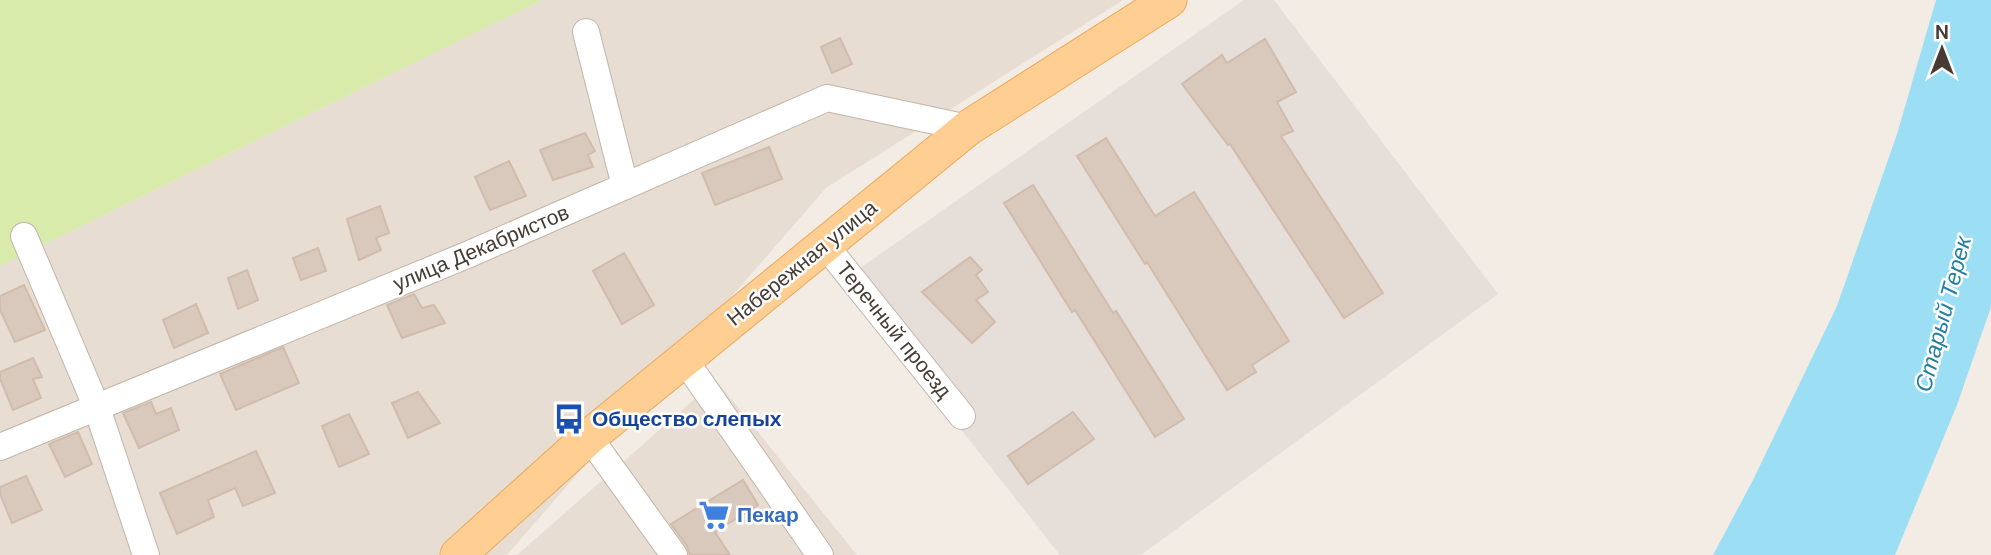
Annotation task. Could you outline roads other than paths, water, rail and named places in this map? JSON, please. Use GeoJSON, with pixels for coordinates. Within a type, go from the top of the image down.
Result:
{"type":"FeatureCollection","features":[{"type":"Feature","properties":{"kind":"main road","name":"Набережная улица"},"geometry":{"type":"LineString","coordinates":[[457,555],[589,437],[968,128],[1169,0]]}},
{"type":"Feature","properties":{"kind":"street"},"geometry":{"type":"LineString","coordinates":[[586,32],[625,186]]}},
{"type":"Feature","properties":{"kind":"street","name":"улица Декабристов"},"geometry":{"type":"LineString","coordinates":[[0,447],[467,255],[827,98],[968,128]]}},
{"type":"Feature","properties":{"kind":"street"},"geometry":{"type":"LineString","coordinates":[[23,236],[97,408],[146,555]]}},
{"type":"Feature","properties":{"kind":"street","name":"Теречный проезд"},"geometry":{"type":"LineString","coordinates":[[825,244],[962,416]]}},
{"type":"Feature","properties":{"kind":"street"},"geometry":{"type":"LineString","coordinates":[[684,359],[820,555]]}},
{"type":"Feature","properties":{"kind":"street"},"geometry":{"type":"LineString","coordinates":[[589,437],[674,555]]}},
{"type":"Feature","properties":{"kind":"water","name":"Старый Терек"},"geometry":{"type":"Polygon","coordinates":[[[1936,0],[1991,0],[1991,307],[1957,405],[1895,555],[1713,555],[1752,482],[1837,306],[1897,134],[1936,0]]]}},
{"type":"Feature","properties":{"kind":"place","name":"Общество слепых"},"geometry":{"type":"Point","coordinates":[569,419]}},
{"type":"Feature","properties":{"kind":"place","name":"Пекар"},"geometry":{"type":"Point","coordinates":[714,515]}}]}
